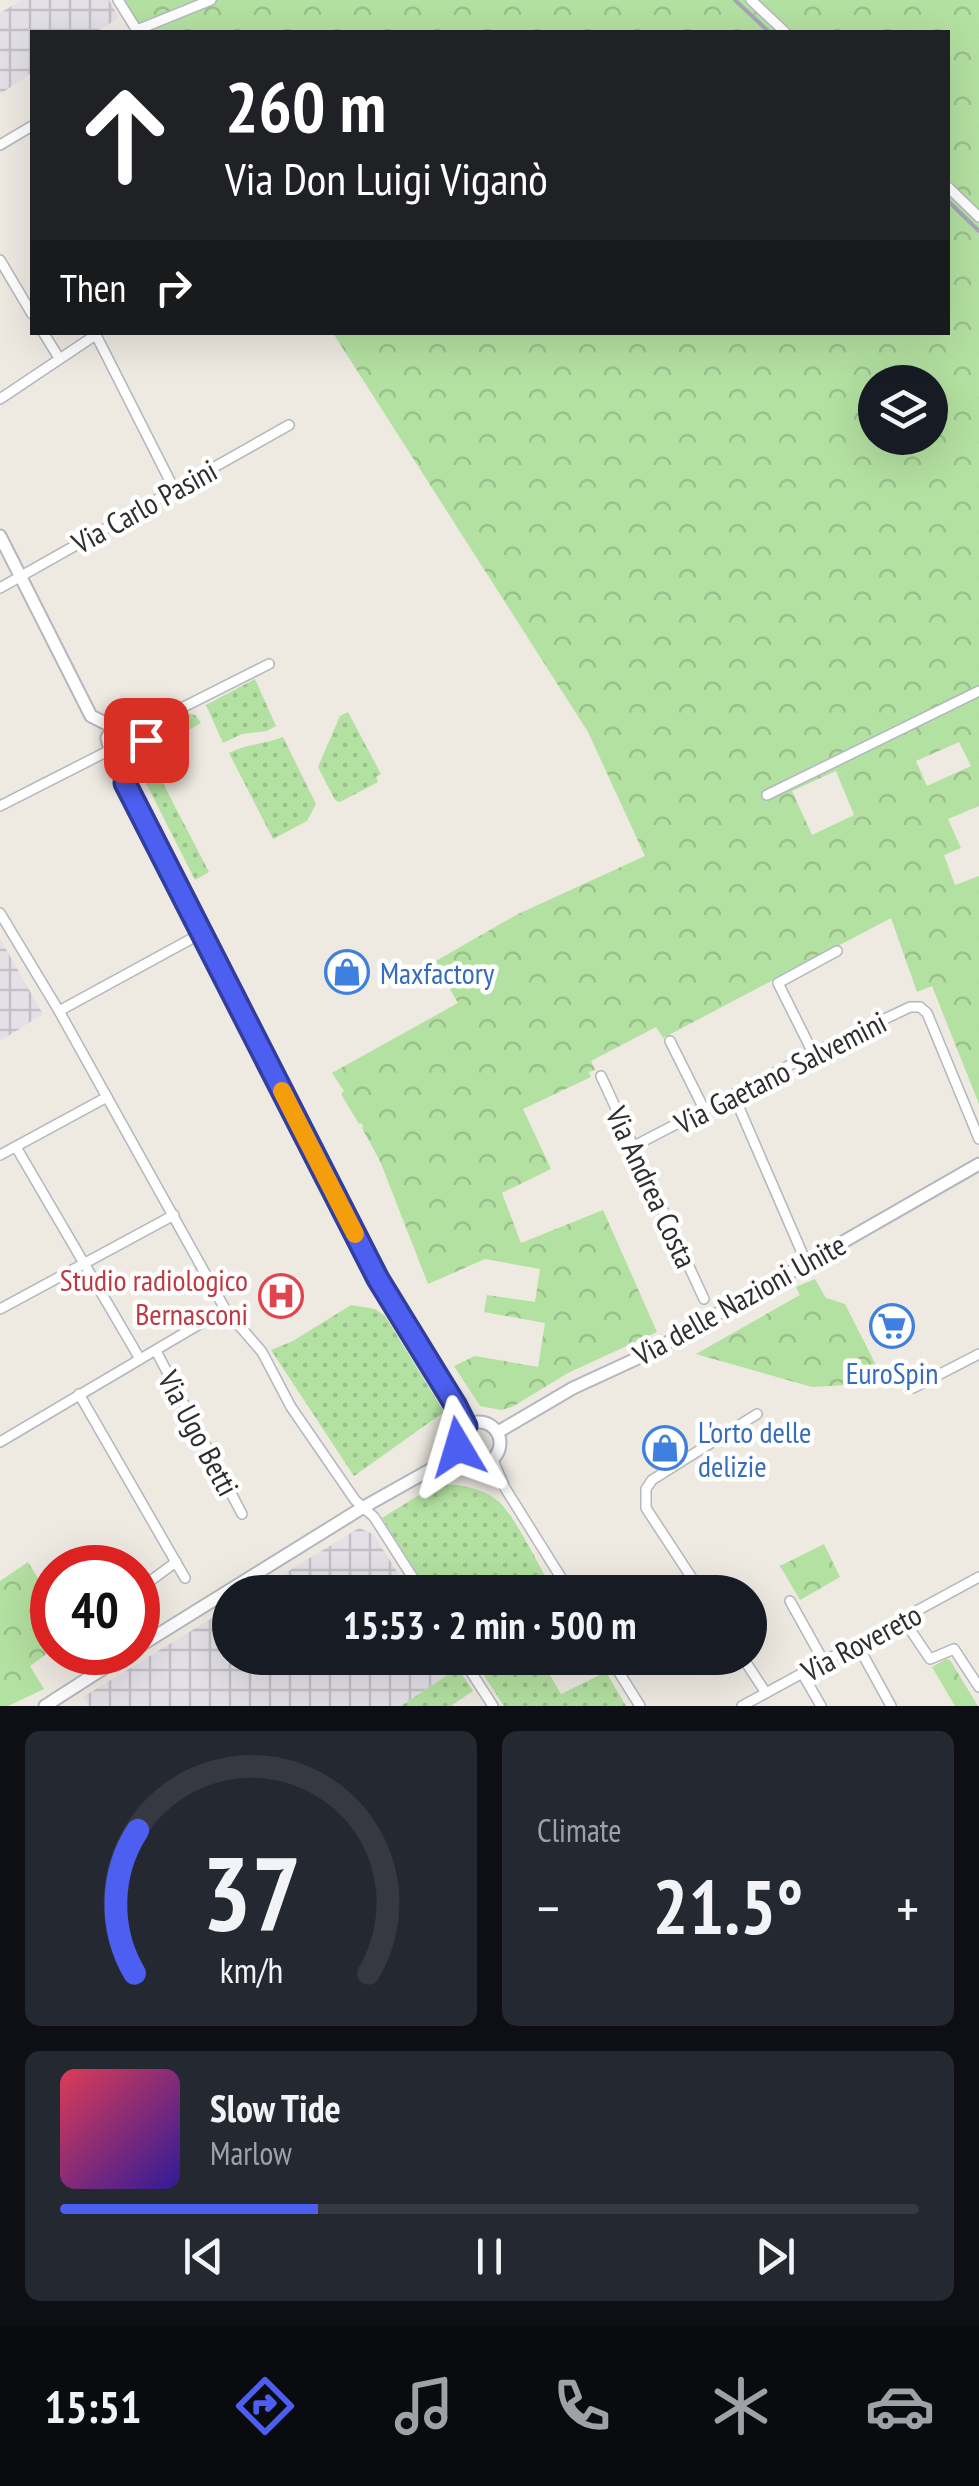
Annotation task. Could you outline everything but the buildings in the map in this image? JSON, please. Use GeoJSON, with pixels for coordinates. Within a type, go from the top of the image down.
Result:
{"type":"FeatureCollection","features":[{"type":"Feature","properties":{"kind":"street"},"geometry":{"type":"LineString","coordinates":[[118,0],[137,30]]}},
{"type":"Feature","properties":{"kind":"street"},"geometry":{"type":"LineString","coordinates":[[140,30],[211,0]]}},
{"type":"Feature","properties":{"kind":"street"},"geometry":{"type":"LineString","coordinates":[[751,0],[784,30]]}},
{"type":"Feature","properties":{"kind":"street"},"geometry":{"type":"LineString","coordinates":[[0,145],[30,127]]}},
{"type":"Feature","properties":{"kind":"street"},"geometry":{"type":"LineString","coordinates":[[950,189],[979,217]]}},
{"type":"Feature","properties":{"kind":"street"},"geometry":{"type":"LineString","coordinates":[[0,260],[30,311]]}},
{"type":"Feature","properties":{"kind":"street"},"geometry":{"type":"LineString","coordinates":[[46,335],[59,358]]}},
{"type":"Feature","properties":{"kind":"street"},"geometry":{"type":"LineString","coordinates":[[0,399],[96,335]]}},
{"type":"Feature","properties":{"kind":"street"},"geometry":{"type":"LineString","coordinates":[[98,335],[174,489]]}},
{"type":"Feature","properties":{"kind":"street","name":"Via Carlo Pasini"},"geometry":{"type":"LineString","coordinates":[[0,588],[289,425]]}},
{"type":"Feature","properties":{"kind":"street"},"geometry":{"type":"LineString","coordinates":[[0,536],[92,716],[113,727],[130,722],[145,736],[145,748],[138,758],[117,760],[108,750],[107,738],[113,727]]}},
{"type":"Feature","properties":{"kind":"street"},"geometry":{"type":"LineString","coordinates":[[140,729],[269,664]]}},
{"type":"Feature","properties":{"kind":"street"},"geometry":{"type":"LineString","coordinates":[[767,796],[979,691]]}},
{"type":"Feature","properties":{"kind":"street"},"geometry":{"type":"LineString","coordinates":[[0,806],[108,750]]}},
{"type":"Feature","properties":{"kind":"street"},"geometry":{"type":"LineString","coordinates":[[130,761],[125,783],[378,1279],[466,1426]]}},
{"type":"Feature","properties":{"kind":"street"},"geometry":{"type":"LineString","coordinates":[[0,914],[59,1011],[225,1309],[262,1352],[291,1406],[362,1508],[374,1516],[411,1575]]}},
{"type":"Feature","properties":{"kind":"street"},"geometry":{"type":"LineString","coordinates":[[59,1011],[202,933]]}},
{"type":"Feature","properties":{"kind":"street"},"geometry":{"type":"LineString","coordinates":[[813,1053],[778,983],[837,951]]}},
{"type":"Feature","properties":{"kind":"street","name":"Via Gaetano Salvemini"},"geometry":{"type":"LineString","coordinates":[[634,1146],[910,1007],[920,1007],[926,1013],[979,1139]]}},
{"type":"Feature","properties":{"kind":"street"},"geometry":{"type":"LineString","coordinates":[[670,1042],[706,1111]]}},
{"type":"Feature","properties":{"kind":"street","name":"Via Andrea Costa"},"geometry":{"type":"LineString","coordinates":[[601,1076],[704,1299]]}},
{"type":"Feature","properties":{"kind":"street"},"geometry":{"type":"LineString","coordinates":[[734,1096],[806,1262]]}},
{"type":"Feature","properties":{"kind":"street"},"geometry":{"type":"LineString","coordinates":[[0,1156],[107,1097]]}},
{"type":"Feature","properties":{"kind":"street"},"geometry":{"type":"LineString","coordinates":[[16,1146],[140,1359]]}},
{"type":"Feature","properties":{"kind":"street","name":"Via delle Nazioni Unite"},"geometry":{"type":"LineString","coordinates":[[498,1432],[573,1388],[652,1352],[979,1164]]}},
{"type":"Feature","properties":{"kind":"street"},"geometry":{"type":"LineString","coordinates":[[0,1309],[174,1215]]}},
{"type":"Feature","properties":{"kind":"street"},"geometry":{"type":"LineString","coordinates":[[0,1442],[225,1309]]}},
{"type":"Feature","properties":{"kind":"street","name":"Via Ugo Betti"},"geometry":{"type":"LineString","coordinates":[[156,1351],[242,1514]]}},
{"type":"Feature","properties":{"kind":"street"},"geometry":{"type":"LineString","coordinates":[[913,1388],[979,1354]]}},
{"type":"Feature","properties":{"kind":"street"},"geometry":{"type":"LineString","coordinates":[[79,1394],[185,1578]]}},
{"type":"Feature","properties":{"kind":"street"},"geometry":{"type":"LineString","coordinates":[[690,1575],[646,1508],[646,1489],[652,1480],[757,1414]]}},
{"type":"Feature","properties":{"kind":"street"},"geometry":{"type":"LineString","coordinates":[[472,1422],[486,1422],[498,1432],[501,1447],[493,1460],[479,1464],[460,1453],[458,1439],[472,1422]]}},
{"type":"Feature","properties":{"kind":"street"},"geometry":{"type":"LineString","coordinates":[[160,1634],[362,1508],[460,1453]]}},
{"type":"Feature","properties":{"kind":"street"},"geometry":{"type":"LineString","coordinates":[[493,1460],[505,1488],[559,1575]]}},
{"type":"Feature","properties":{"kind":"street"},"geometry":{"type":"LineString","coordinates":[[160,1574],[176,1562]]}},
{"type":"Feature","properties":{"kind":"street","name":"Via Rovereto"},"geometry":{"type":"LineString","coordinates":[[742,1706],[979,1577]]}},
{"type":"Feature","properties":{"kind":"street"},"geometry":{"type":"LineString","coordinates":[[790,1601],[824,1662]]}},
{"type":"Feature","properties":{"kind":"street"},"geometry":{"type":"LineString","coordinates":[[903,1619],[930,1659],[954,1649],[979,1687]]}},
{"type":"Feature","properties":{"kind":"street"},"geometry":{"type":"LineString","coordinates":[[857,1644],[890,1706]]}},
{"type":"Feature","properties":{"kind":"street"},"geometry":{"type":"LineString","coordinates":[[802,1673],[821,1706]]}},
{"type":"Feature","properties":{"kind":"street"},"geometry":{"type":"LineString","coordinates":[[45,1706],[94,1675]]}},
{"type":"Feature","properties":{"kind":"street"},"geometry":{"type":"LineString","coordinates":[[473,1675],[493,1706]]}},
{"type":"Feature","properties":{"kind":"street"},"geometry":{"type":"LineString","coordinates":[[621,1675],[640,1706]]}},
{"type":"Feature","properties":{"kind":"street"},"geometry":{"type":"LineString","coordinates":[[754,1675],[766,1693]]}},
{"type":"Feature","properties":{"kind":"shaded area"},"geometry":{"type":"Polygon","coordinates":[[[22,0],[109,0],[119,18],[98,30],[30,30],[30,74],[0,94],[0,13],[22,0]]]}},
{"type":"Feature","properties":{"kind":"shaded area"},"geometry":{"type":"Polygon","coordinates":[[[0,939],[43,1014],[0,1041],[0,939]]]}},
{"type":"Feature","properties":{"kind":"shaded area"},"geometry":{"type":"Polygon","coordinates":[[[359,1528],[373,1534],[399,1575],[282,1575],[359,1528]]]}},
{"type":"Feature","properties":{"kind":"shaded area"},"geometry":{"type":"Polygon","coordinates":[[[212,1618],[212,1675],[448,1675],[401,1706],[89,1706],[83,1697],[119,1675],[160,1675],[160,1650],[212,1618]]]}},
{"type":"Feature","properties":{"kind":"green space"},"geometry":{"type":"Polygon","coordinates":[[[122,0],[979,0],[979,806],[948,819],[961,848],[944,855],[955,885],[979,876],[979,1104],[932,986],[917,992],[891,918],[663,1038],[656,1027],[591,1061],[595,1070],[589,1072],[591,1077],[523,1109],[551,1169],[502,1193],[521,1243],[603,1210],[657,1332],[568,1373],[512,1407],[501,1410],[480,1406],[454,1366],[475,1356],[538,1367],[545,1323],[484,1312],[487,1295],[535,1302],[540,1269],[485,1259],[428,1284],[380,1161],[332,1073],[458,1003],[434,962],[518,914],[645,856],[588,732],[334,335],[950,335],[950,30],[141,30],[122,0]],[[959,742],[916,761],[927,786],[971,766],[959,742]],[[836,771],[792,791],[812,835],[854,815],[836,771]]]}},
{"type":"Feature","properties":{"kind":"green space"},"geometry":{"type":"Polygon","coordinates":[[[255,679],[276,726],[223,743],[206,705],[255,679]]]}},
{"type":"Feature","properties":{"kind":"green space"},"geometry":{"type":"Polygon","coordinates":[[[348,712],[381,774],[376,777],[378,782],[340,802],[335,800],[318,767],[340,716],[348,712]]]}},
{"type":"Feature","properties":{"kind":"green space"},"geometry":{"type":"Polygon","coordinates":[[[189,714],[201,723],[165,743],[154,766],[209,872],[195,880],[144,779],[148,761],[160,742],[189,714]]]}},
{"type":"Feature","properties":{"kind":"green space"},"geometry":{"type":"Polygon","coordinates":[[[283,737],[316,804],[307,821],[273,839],[229,753],[283,737]]]}},
{"type":"Feature","properties":{"kind":"green space"},"geometry":{"type":"Polygon","coordinates":[[[815,1279],[826,1298],[845,1304],[885,1383],[812,1387],[696,1354],[800,1295],[796,1287],[815,1279]]]}},
{"type":"Feature","properties":{"kind":"green space"},"geometry":{"type":"Polygon","coordinates":[[[351,1305],[375,1309],[385,1316],[444,1412],[354,1476],[271,1350],[351,1305]]]}},
{"type":"Feature","properties":{"kind":"green space"},"geometry":{"type":"Polygon","coordinates":[[[437,1484],[484,1492],[504,1508],[544,1575],[418,1575],[382,1518],[437,1484]]]}},
{"type":"Feature","properties":{"kind":"green space"},"geometry":{"type":"Polygon","coordinates":[[[824,1544],[840,1577],[800,1600],[780,1566],[824,1544]]]}},
{"type":"Feature","properties":{"kind":"green space"},"geometry":{"type":"Polygon","coordinates":[[[28,1562],[30,1565],[30,1675],[35,1675],[44,1689],[8,1706],[0,1706],[0,1581],[28,1562]]]}},
{"type":"Feature","properties":{"kind":"green space"},"geometry":{"type":"Polygon","coordinates":[[[946,1659],[978,1706],[955,1706],[932,1667],[946,1659]]]}},
{"type":"Feature","properties":{"kind":"green space"},"geometry":{"type":"Polygon","coordinates":[[[448,1675],[463,1675],[473,1691],[451,1706],[401,1706],[448,1675]]]}},
{"type":"Feature","properties":{"kind":"green space"},"geometry":{"type":"Polygon","coordinates":[[[484,1675],[550,1675],[561,1694],[608,1675],[626,1706],[504,1706],[484,1675]]]}},
{"type":"Feature","properties":{"kind":"railway"},"geometry":{"type":"LineString","coordinates":[[735,0],[767,30]]}},
{"type":"Feature","properties":{"kind":"railway"},"geometry":{"type":"LineString","coordinates":[[950,203],[979,231]]}},
{"type":"Feature","properties":{"kind":"slow traffic"},"geometry":{"type":"LineString","coordinates":[[282,1091],[355,1234]]}},
{"type":"Feature","properties":{"kind":"place","name":"Maxfactory"},"geometry":{"type":"Point","coordinates":[347,972]}},
{"type":"Feature","properties":{"kind":"place","name":"Studio radiologico Bernasconi"},"geometry":{"type":"Point","coordinates":[281,1296]}},
{"type":"Feature","properties":{"kind":"place","name":"EuroSpin"},"geometry":{"type":"Point","coordinates":[892,1326]}},
{"type":"Feature","properties":{"kind":"place","name":"L'orto delle delizie"},"geometry":{"type":"Point","coordinates":[665,1448]}},
{"type":"Feature","properties":{"kind":"route"},"geometry":{"type":"LineString","coordinates":[[146,740],[143,752],[130,761],[125,783],[378,1279],[456,1406],[466,1426],[460,1432],[458,1447]]}}]}
